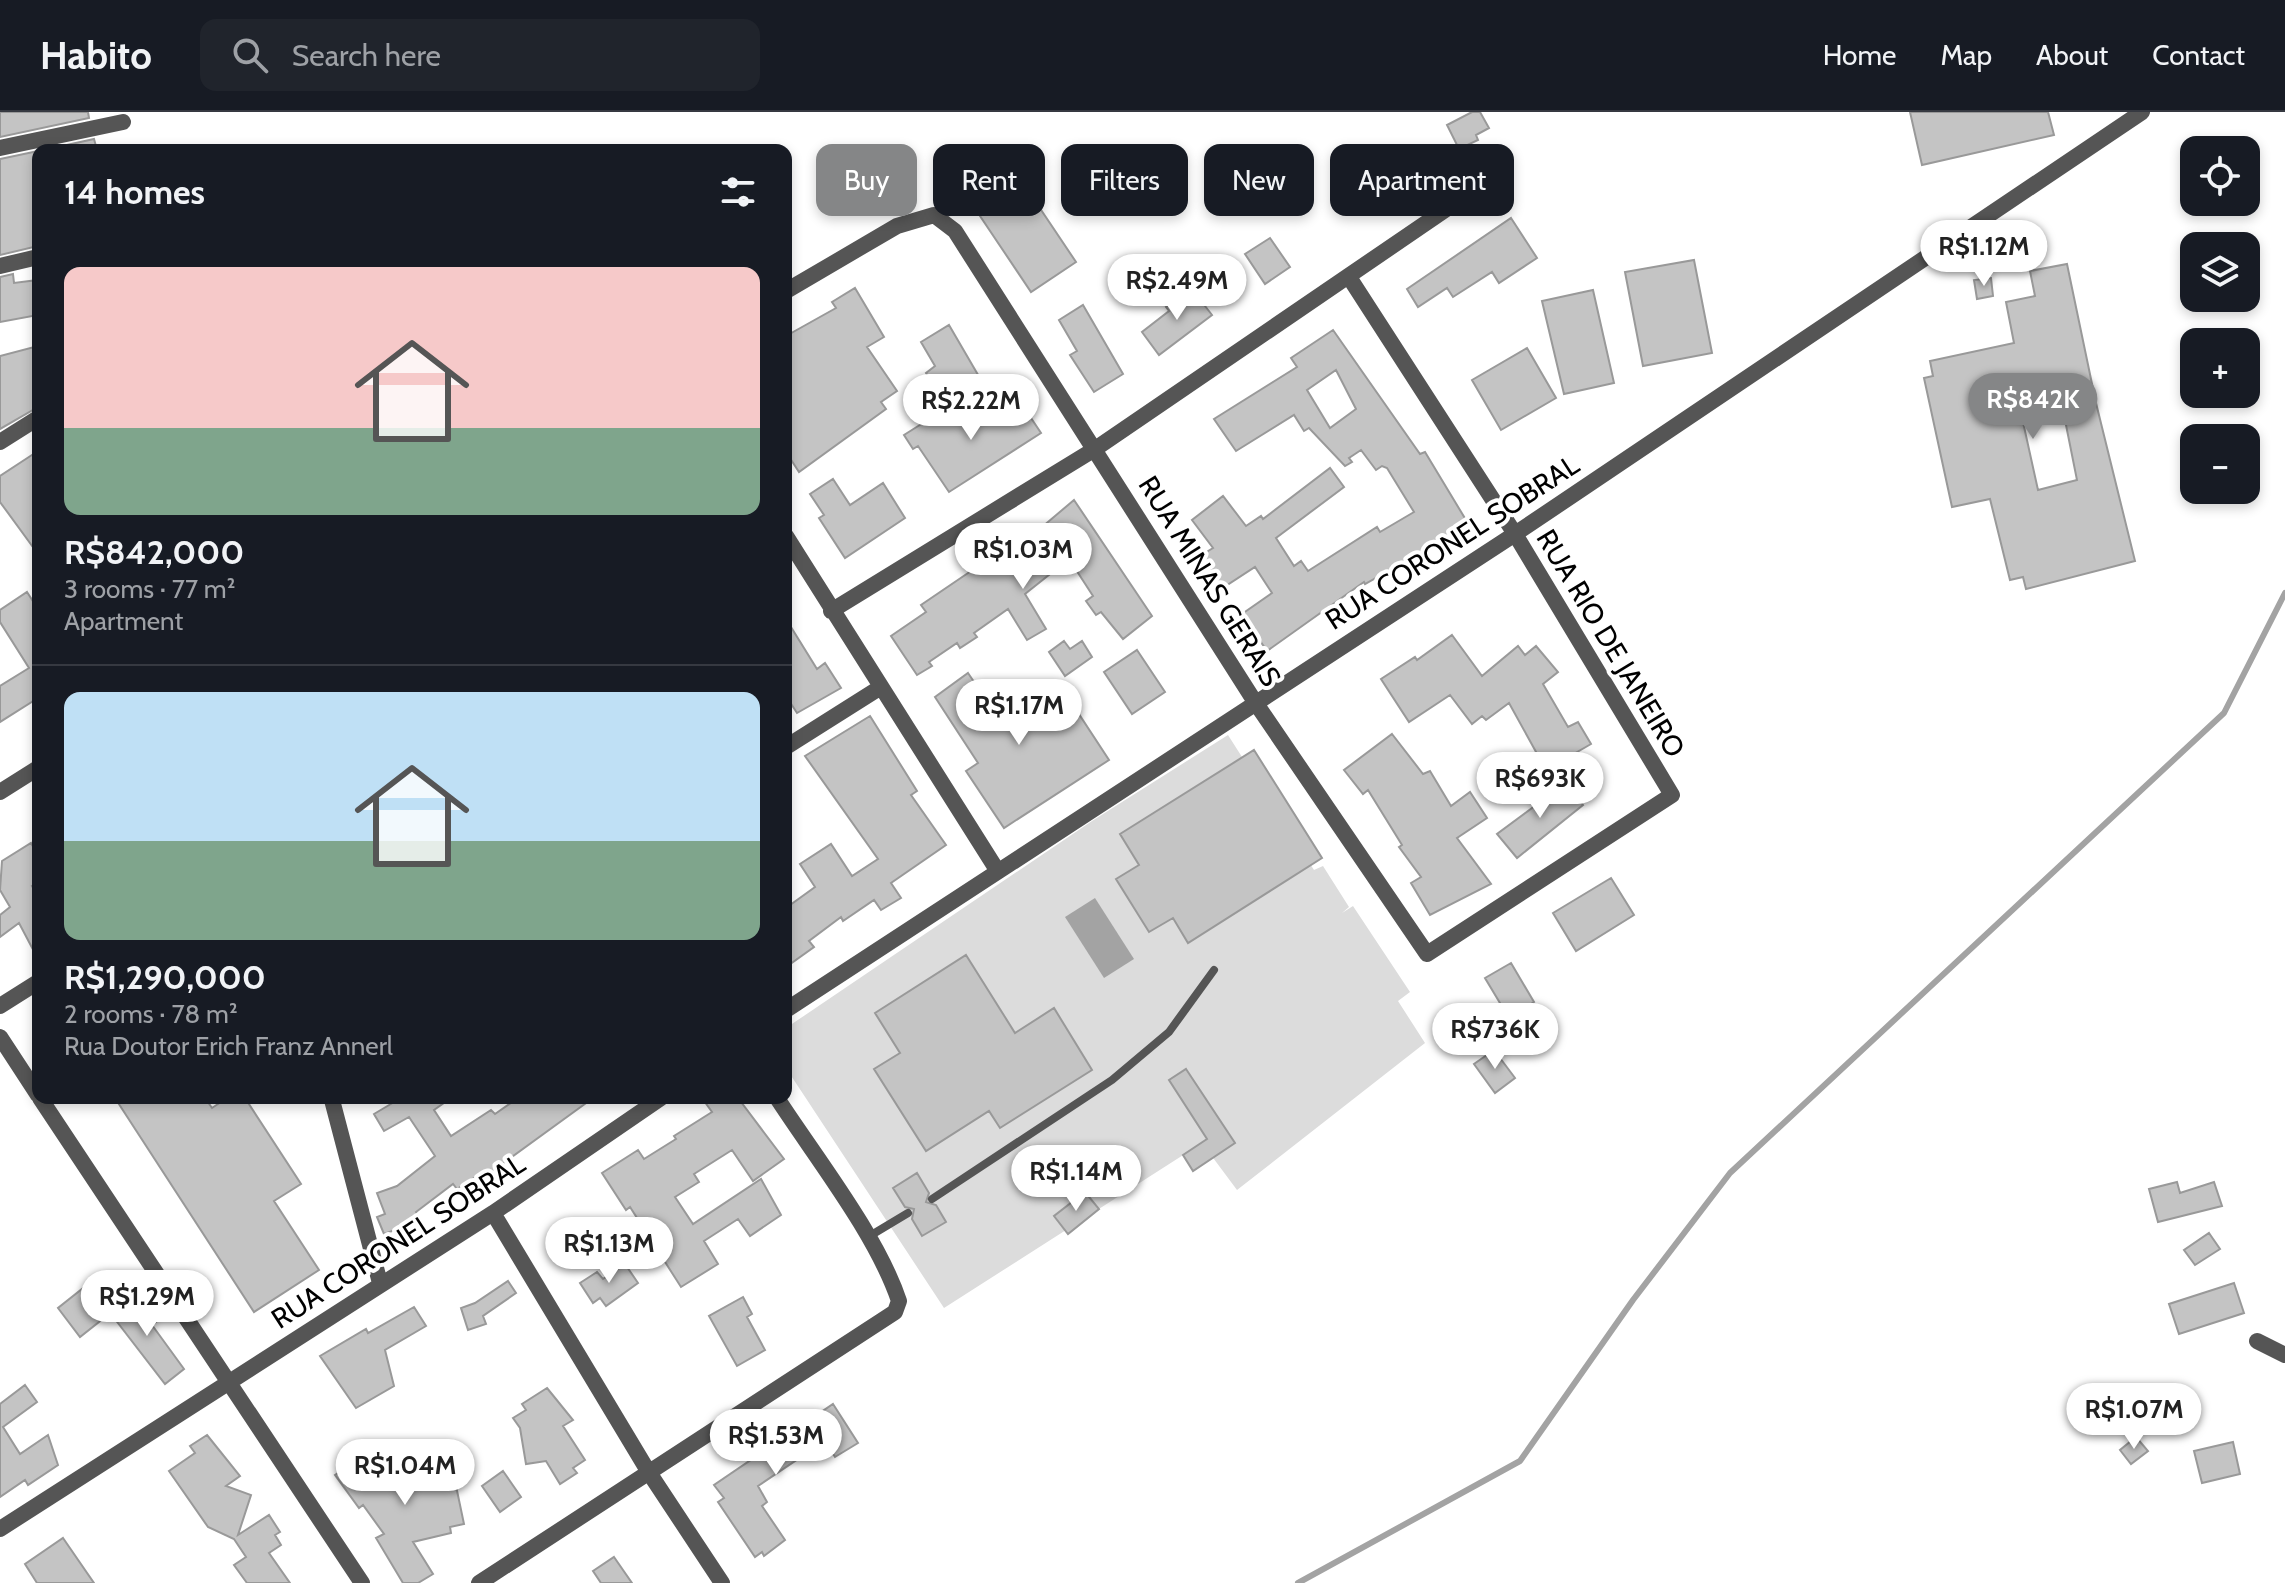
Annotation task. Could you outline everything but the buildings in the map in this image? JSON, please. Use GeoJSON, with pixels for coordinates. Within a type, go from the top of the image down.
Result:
{"type":"FeatureCollection","features":[{"type":"Feature","properties":{"kind":"street","name":"RUA CORONEL SOBRAL"},"geometry":{"type":"LineString","coordinates":[[792,1006],[1515,534],[2142,112]]}},
{"type":"Feature","properties":{"kind":"street"},"geometry":{"type":"LineString","coordinates":[[0,148],[123,122]]}},
{"type":"Feature","properties":{"kind":"street","name":"RUA MINAS GERAIS"},"geometry":{"type":"LineString","coordinates":[[792,287],[897,226],[934,215],[955,231],[1255,702],[1427,954]]}},
{"type":"Feature","properties":{"kind":"street"},"geometry":{"type":"LineString","coordinates":[[831,611],[1095,449],[1437,216]]}},
{"type":"Feature","properties":{"kind":"street"},"geometry":{"type":"LineString","coordinates":[[0,266],[32,258]]}},
{"type":"Feature","properties":{"kind":"street","name":"RUA RIO DE JANEIRO"},"geometry":{"type":"LineString","coordinates":[[1349,277],[1515,534],[1672,795],[1427,954]]}},
{"type":"Feature","properties":{"kind":"street"},"geometry":{"type":"LineString","coordinates":[[0,442],[32,422]]}},
{"type":"Feature","properties":{"kind":"street"},"geometry":{"type":"LineString","coordinates":[[792,546],[997,870]]}},
{"type":"Feature","properties":{"kind":"street"},"geometry":{"type":"LineString","coordinates":[[792,743],[881,687]]}},
{"type":"Feature","properties":{"kind":"street"},"geometry":{"type":"LineString","coordinates":[[0,792],[32,772]]}},
{"type":"Feature","properties":{"kind":"street"},"geometry":{"type":"LineString","coordinates":[[0,1006],[32,986]]}},
{"type":"Feature","properties":{"kind":"street"},"geometry":{"type":"LineString","coordinates":[[0,1037],[32,1085]]}},
{"type":"Feature","properties":{"kind":"street"},"geometry":{"type":"LineString","coordinates":[[44,1104],[226,1383],[362,1583]]}},
{"type":"Feature","properties":{"kind":"street"},"geometry":{"type":"LineString","coordinates":[[334,1104],[380,1283]]}},
{"type":"Feature","properties":{"kind":"street","name":"RUA CORONEL SOBRAL"},"geometry":{"type":"LineString","coordinates":[[0,1529],[493,1213],[652,1104]]}},
{"type":"Feature","properties":{"kind":"street"},"geometry":{"type":"LineString","coordinates":[[479,1583],[895,1312],[899,1301],[894,1287],[867,1237],[781,1104]]}},
{"type":"Feature","properties":{"kind":"street"},"geometry":{"type":"LineString","coordinates":[[493,1213],[648,1471],[722,1583]]}},
{"type":"Feature","properties":{"kind":"street"},"geometry":{"type":"LineString","coordinates":[[2257,1341],[2285,1355]]}},
{"type":"Feature","properties":{"kind":"lane"},"geometry":{"type":"LineString","coordinates":[[932,1199],[1112,1080],[1169,1032],[1214,970]]}},
{"type":"Feature","properties":{"kind":"lane"},"geometry":{"type":"LineString","coordinates":[[867,1237],[908,1213]]}},
{"type":"Feature","properties":{"kind":"shaded area"},"geometry":{"type":"Polygon","coordinates":[[[1228,735],[1314,870],[1323,866],[1349,907],[1342,913],[1353,906],[1410,992],[1398,1001],[1425,1043],[1237,1190],[1202,1143],[944,1308],[792,1077],[792,1024],[1092,821],[1228,735]]]}},
{"type":"Feature","properties":{"kind":"shaded area"},"geometry":{"type":"Polygon","coordinates":[[[1095,898],[1134,959],[1104,978],[1065,917],[1095,898]]]}},
{"type":"Feature","properties":{"kind":"waterway"},"geometry":{"type":"LineString","coordinates":[[1298,1583],[1520,1461],[1633,1300],[1730,1173],[2224,713],[2285,593]]}}]}
